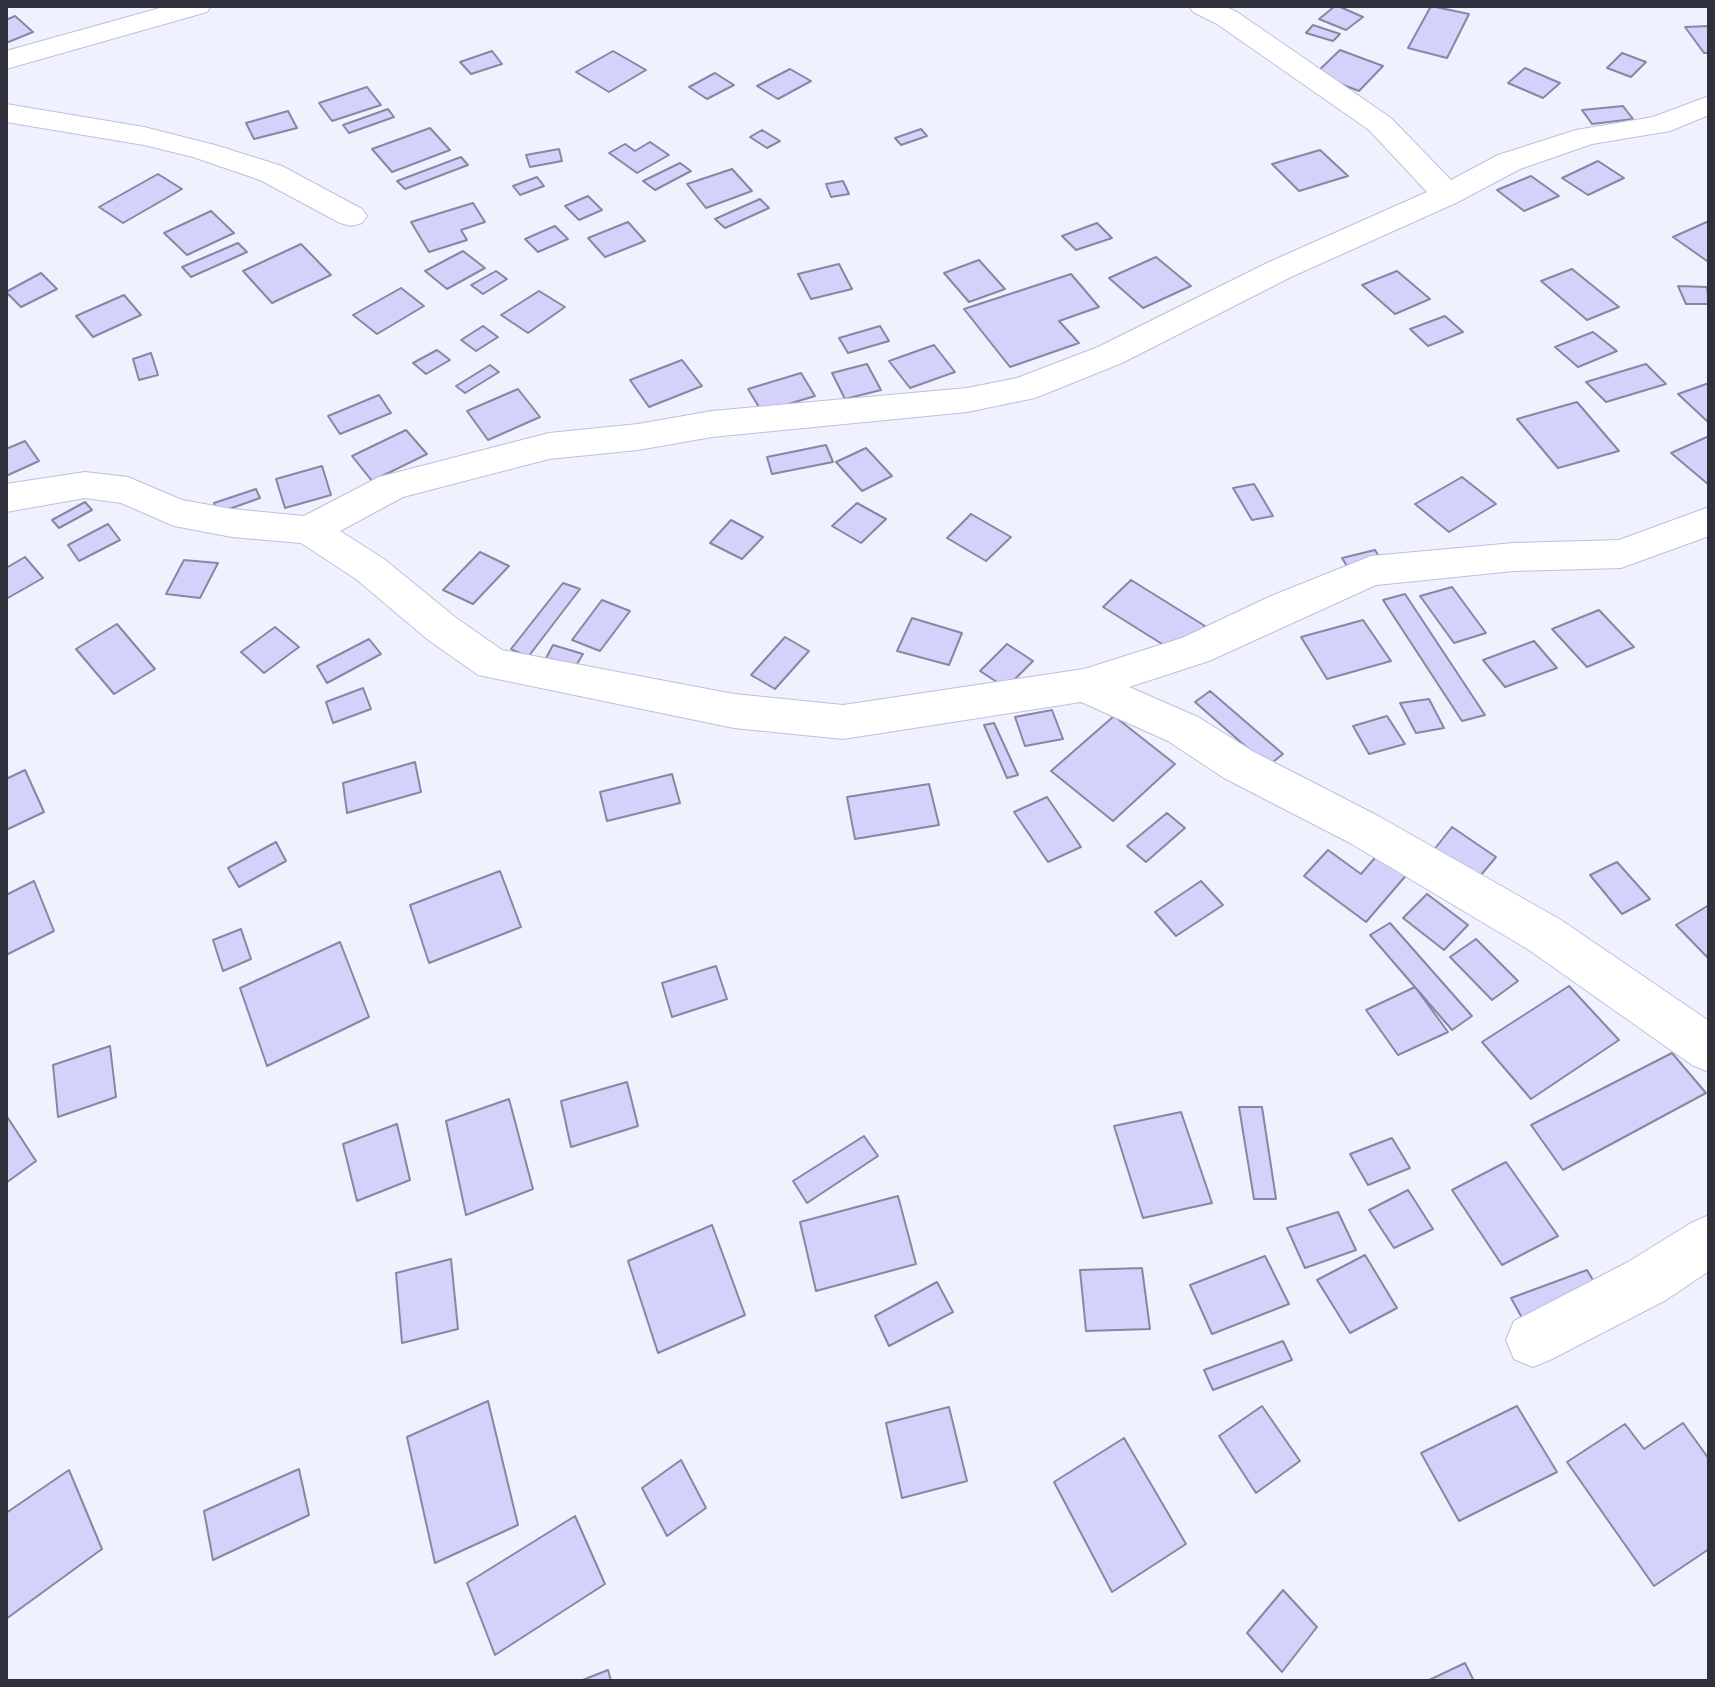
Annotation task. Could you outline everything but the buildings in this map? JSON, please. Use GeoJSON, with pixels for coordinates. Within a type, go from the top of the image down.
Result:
{"type":"FeatureCollection","features":[{"type":"Feature","properties":{"kind":"street"},"geometry":{"type":"LineString","coordinates":[[6,60],[197,6]]}},
{"type":"Feature","properties":{"kind":"street"},"geometry":{"type":"LineString","coordinates":[[1203,6],[1227,18],[1380,124],[1447,195]]}},
{"type":"Feature","properties":{"kind":"street"},"geometry":{"type":"LineString","coordinates":[[309,530],[392,487],[487,465],[549,446],[638,437],[712,424],[967,400],[1023,389],[1110,355],[1292,264],[1447,195],[1509,162],[1587,136],[1659,125],[1709,105]]}},
{"type":"Feature","properties":{"kind":"street"},"geometry":{"type":"LineString","coordinates":[[6,113],[144,136],[204,151],[271,173],[351,216]]}},
{"type":"Feature","properties":{"kind":"street"},"geometry":{"type":"LineString","coordinates":[[6,498],[85,485],[128,490],[174,512],[232,523],[309,530],[370,569],[441,628],[492,664],[734,711],[843,722],[1084,685],[1195,650],[1371,571],[1514,557],[1621,554],[1709,521]]}},
{"type":"Feature","properties":{"kind":"street"},"geometry":{"type":"LineString","coordinates":[[1084,685],[1183,729],[1239,765],[1365,830],[1545,935],[1709,1049]]}},
{"type":"Feature","properties":{"kind":"street"},"geometry":{"type":"LineString","coordinates":[[1533,1340],[1647,1281],[1709,1241]]}}]}
